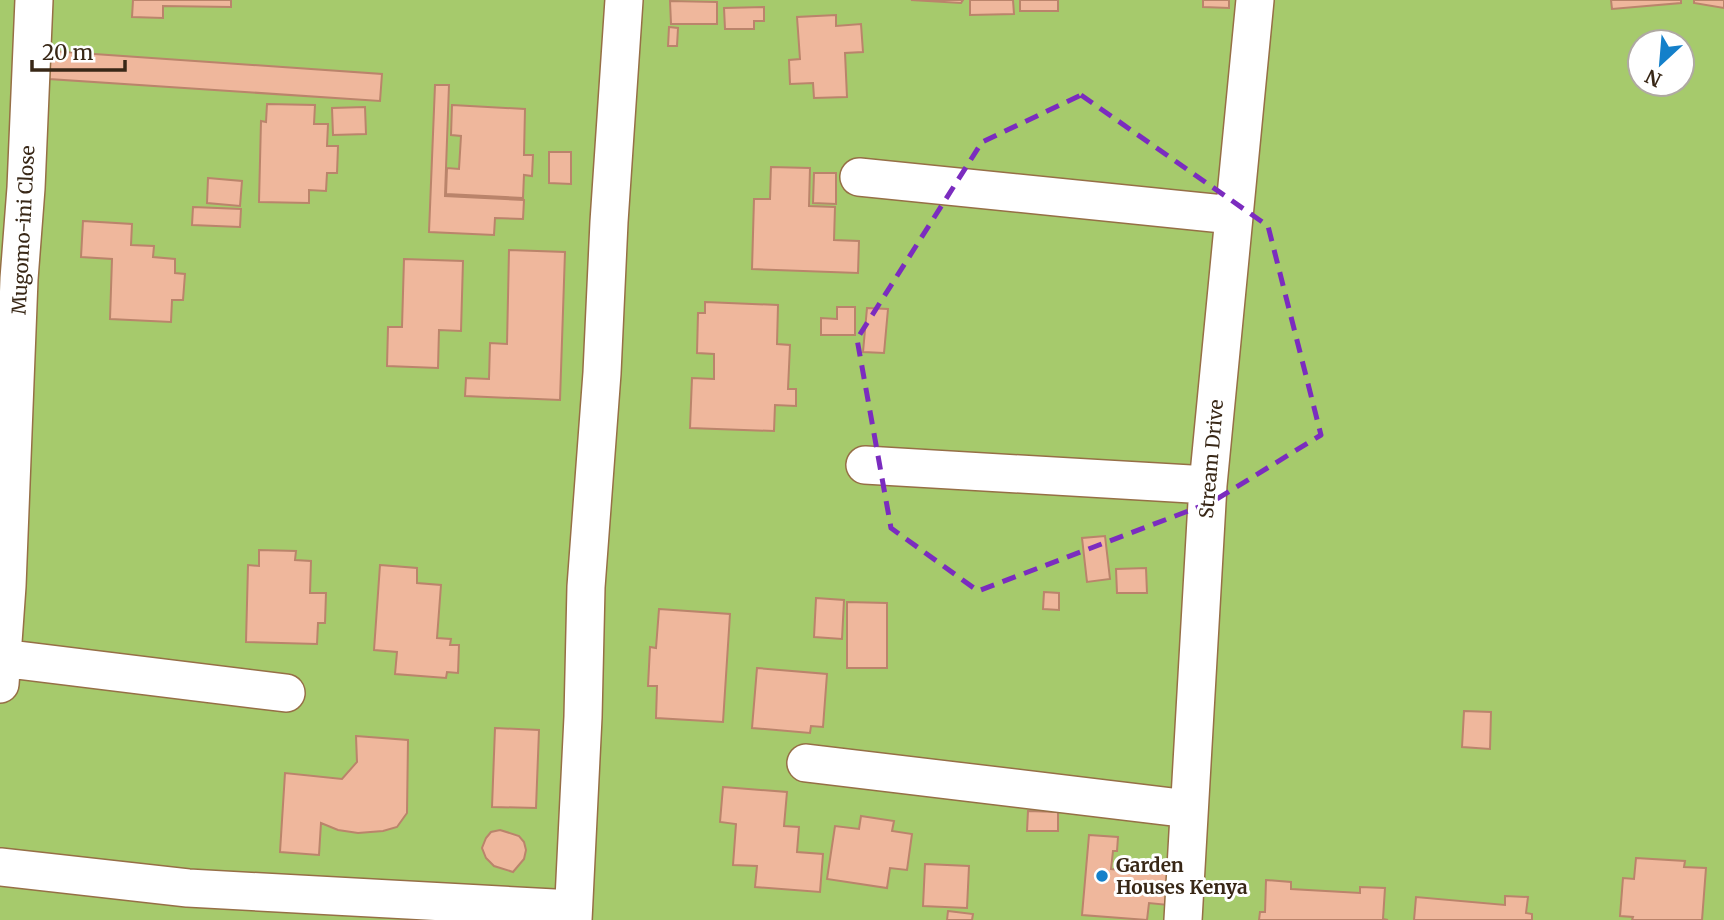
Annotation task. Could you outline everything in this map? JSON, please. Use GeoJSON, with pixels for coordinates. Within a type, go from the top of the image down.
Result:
{"type":"FeatureCollection","features":[{"type":"Feature","properties":{"kind":"street","name":"Mugomo-ini Close"},"geometry":{"type":"LineString","coordinates":[[1,671],[10,256],[26,188],[34,0]]}},
{"type":"Feature","properties":{"kind":"street"},"geometry":{"type":"LineString","coordinates":[[0,867],[188,888],[573,914],[583,717],[586,587],[602,373],[624,0]]}},
{"type":"Feature","properties":{"kind":"street","name":"Stream Drive"},"geometry":{"type":"LineString","coordinates":[[1184,920],[1208,485],[1255,0]]}},
{"type":"Feature","properties":{"kind":"street"},"geometry":{"type":"LineString","coordinates":[[859,177],[1233,215]]}},
{"type":"Feature","properties":{"kind":"street"},"geometry":{"type":"LineString","coordinates":[[865,465],[1208,485]]}},
{"type":"Feature","properties":{"kind":"street"},"geometry":{"type":"LineString","coordinates":[[1,671],[286,693]]}},
{"type":"Feature","properties":{"kind":"street"},"geometry":{"type":"LineString","coordinates":[[806,762],[1189,809]]}},
{"type":"Feature","properties":{"kind":"highlighted area"},"geometry":{"type":"Polygon","coordinates":[[[1081,95],[1268,226],[1321,435],[1212,502],[978,591],[891,528],[857,339],[982,142],[1081,95]]]}},
{"type":"Feature","properties":{"kind":"green space"},"geometry":{"type":"Polygon","coordinates":[[[0,0],[1724,0],[1724,920],[0,920],[0,0]]]}},
{"type":"Feature","properties":{"kind":"building"},"geometry":{"type":"Polygon","coordinates":[[[133,0],[231,0],[231,7],[163,6],[163,18],[132,17],[133,0]]]}},
{"type":"Feature","properties":{"kind":"building"},"geometry":{"type":"Polygon","coordinates":[[[911,0],[963,0],[961,3],[911,0]]]}},
{"type":"Feature","properties":{"kind":"building"},"geometry":{"type":"Polygon","coordinates":[[[970,0],[1013,0],[1014,14],[970,15],[970,0]]]}},
{"type":"Feature","properties":{"kind":"building"},"geometry":{"type":"Polygon","coordinates":[[[1020,0],[1058,0],[1058,11],[1020,11],[1020,0]]]}},
{"type":"Feature","properties":{"kind":"building"},"geometry":{"type":"Polygon","coordinates":[[[1203,0],[1229,0],[1229,8],[1203,7],[1203,0]]]}},
{"type":"Feature","properties":{"kind":"building"},"geometry":{"type":"Polygon","coordinates":[[[1611,0],[1681,0],[1681,3],[1612,9],[1611,0]]]}},
{"type":"Feature","properties":{"kind":"building"},"geometry":{"type":"Polygon","coordinates":[[[1694,0],[1724,0],[1724,8],[1694,3],[1694,0]]]}},
{"type":"Feature","properties":{"kind":"building"},"geometry":{"type":"Polygon","coordinates":[[[670,1],[717,2],[717,24],[671,24],[670,1]]]}},
{"type":"Feature","properties":{"kind":"building"},"geometry":{"type":"Polygon","coordinates":[[[764,7],[764,21],[754,21],[754,29],[725,29],[724,8],[764,7]]]}},
{"type":"Feature","properties":{"kind":"building"},"geometry":{"type":"Polygon","coordinates":[[[836,15],[836,26],[861,24],[863,52],[845,53],[847,97],[814,98],[813,83],[790,84],[789,60],[800,59],[797,17],[836,15]]]}},
{"type":"Feature","properties":{"kind":"building"},"geometry":{"type":"Polygon","coordinates":[[[669,27],[678,28],[677,46],[668,46],[669,27]]]}},
{"type":"Feature","properties":{"kind":"building"},"geometry":{"type":"Polygon","coordinates":[[[51,51],[382,74],[380,101],[49,79],[51,51]]]}},
{"type":"Feature","properties":{"kind":"building"},"geometry":{"type":"Polygon","coordinates":[[[435,85],[449,85],[445,196],[524,200],[523,219],[495,218],[494,235],[429,232],[435,85]]]}},
{"type":"Feature","properties":{"kind":"building"},"geometry":{"type":"Polygon","coordinates":[[[267,104],[315,105],[314,124],[328,124],[327,146],[338,146],[337,173],[327,173],[326,191],[309,190],[309,203],[259,202],[261,121],[266,122],[267,104]]]}},
{"type":"Feature","properties":{"kind":"building"},"geometry":{"type":"Polygon","coordinates":[[[452,105],[525,109],[524,155],[533,155],[532,176],[524,175],[523,198],[446,194],[447,168],[459,169],[461,136],[451,135],[452,105]]]}},
{"type":"Feature","properties":{"kind":"building"},"geometry":{"type":"Polygon","coordinates":[[[365,107],[366,134],[333,135],[332,108],[365,107]]]}},
{"type":"Feature","properties":{"kind":"building"},"geometry":{"type":"Polygon","coordinates":[[[549,152],[571,152],[571,184],[549,183],[549,152]]]}},
{"type":"Feature","properties":{"kind":"building"},"geometry":{"type":"Polygon","coordinates":[[[771,167],[810,168],[809,206],[835,207],[834,240],[859,241],[858,273],[752,269],[754,199],[770,199],[771,167]]]}},
{"type":"Feature","properties":{"kind":"building"},"geometry":{"type":"Polygon","coordinates":[[[814,173],[836,173],[836,204],[813,203],[814,173]]]}},
{"type":"Feature","properties":{"kind":"building"},"geometry":{"type":"Polygon","coordinates":[[[208,178],[242,181],[240,206],[207,203],[208,178]]]}},
{"type":"Feature","properties":{"kind":"building"},"geometry":{"type":"Polygon","coordinates":[[[193,207],[241,209],[240,227],[192,225],[193,207]]]}},
{"type":"Feature","properties":{"kind":"building"},"geometry":{"type":"Polygon","coordinates":[[[83,221],[132,224],[131,245],[154,246],[153,257],[175,259],[175,273],[185,274],[183,300],[172,300],[171,322],[110,319],[112,259],[81,257],[83,221]]]}},
{"type":"Feature","properties":{"kind":"building"},"geometry":{"type":"Polygon","coordinates":[[[509,250],[565,252],[560,400],[465,396],[466,378],[489,379],[490,343],[507,344],[509,250]]]}},
{"type":"Feature","properties":{"kind":"building"},"geometry":{"type":"Polygon","coordinates":[[[404,259],[463,261],[461,331],[439,330],[438,368],[387,366],[388,327],[402,327],[404,259]]]}},
{"type":"Feature","properties":{"kind":"building"},"geometry":{"type":"Polygon","coordinates":[[[705,302],[778,305],[777,344],[790,345],[788,389],[796,389],[796,406],[775,405],[774,431],[690,428],[692,378],[714,379],[714,354],[697,353],[698,313],[705,313],[705,302]]]}},
{"type":"Feature","properties":{"kind":"building"},"geometry":{"type":"Polygon","coordinates":[[[837,307],[855,307],[855,335],[821,335],[821,318],[837,319],[837,307]]]}},
{"type":"Feature","properties":{"kind":"building"},"geometry":{"type":"Polygon","coordinates":[[[867,308],[888,309],[884,353],[863,352],[867,308]]]}},
{"type":"Feature","properties":{"kind":"building"},"geometry":{"type":"Polygon","coordinates":[[[1105,536],[1110,579],[1087,582],[1082,538],[1105,536]]]}},
{"type":"Feature","properties":{"kind":"building"},"geometry":{"type":"Polygon","coordinates":[[[259,550],[296,551],[295,560],[311,561],[310,593],[326,593],[325,623],[318,623],[317,644],[246,642],[248,565],[259,566],[259,550]]]}},
{"type":"Feature","properties":{"kind":"building"},"geometry":{"type":"Polygon","coordinates":[[[380,565],[417,568],[417,583],[441,585],[437,638],[451,639],[450,645],[459,645],[458,673],[447,672],[446,678],[395,674],[397,652],[374,650],[380,565]]]}},
{"type":"Feature","properties":{"kind":"building"},"geometry":{"type":"Polygon","coordinates":[[[1146,568],[1147,593],[1117,593],[1116,569],[1146,568]]]}},
{"type":"Feature","properties":{"kind":"building"},"geometry":{"type":"Polygon","coordinates":[[[1044,592],[1059,593],[1059,610],[1043,609],[1044,592]]]}},
{"type":"Feature","properties":{"kind":"building"},"geometry":{"type":"Polygon","coordinates":[[[816,598],[844,600],[842,639],[814,637],[816,598]]]}},
{"type":"Feature","properties":{"kind":"building"},"geometry":{"type":"Polygon","coordinates":[[[847,602],[887,603],[887,668],[847,668],[847,602]]]}},
{"type":"Feature","properties":{"kind":"building"},"geometry":{"type":"Polygon","coordinates":[[[659,609],[730,614],[723,722],[656,718],[657,686],[648,686],[650,647],[656,648],[659,609]]]}},
{"type":"Feature","properties":{"kind":"building"},"geometry":{"type":"Polygon","coordinates":[[[757,668],[827,674],[823,727],[811,726],[810,733],[752,728],[757,668]]]}},
{"type":"Feature","properties":{"kind":"building"},"geometry":{"type":"Polygon","coordinates":[[[1464,711],[1491,712],[1490,749],[1462,747],[1464,711]]]}},
{"type":"Feature","properties":{"kind":"building"},"geometry":{"type":"Polygon","coordinates":[[[495,728],[539,730],[536,808],[492,807],[495,728]]]}},
{"type":"Feature","properties":{"kind":"building"},"geometry":{"type":"Polygon","coordinates":[[[356,736],[408,740],[407,813],[397,827],[383,831],[358,833],[338,830],[321,823],[319,855],[280,852],[285,773],[342,779],[357,762],[356,736]]]}},
{"type":"Feature","properties":{"kind":"building"},"geometry":{"type":"Polygon","coordinates":[[[723,787],[787,792],[784,826],[799,827],[797,852],[823,854],[820,892],[755,887],[757,866],[733,865],[736,824],[720,822],[723,787]]]}},
{"type":"Feature","properties":{"kind":"building"},"geometry":{"type":"Polygon","coordinates":[[[1028,811],[1058,812],[1058,831],[1027,831],[1028,811]]]}},
{"type":"Feature","properties":{"kind":"building"},"geometry":{"type":"Polygon","coordinates":[[[861,816],[894,821],[892,831],[912,834],[907,870],[890,868],[887,888],[827,879],[835,826],[859,829],[861,816]]]}},
{"type":"Feature","properties":{"kind":"building"},"geometry":{"type":"Polygon","coordinates":[[[500,830],[519,836],[524,842],[524,859],[513,872],[494,866],[486,858],[482,848],[491,832],[500,830]]]}},
{"type":"Feature","properties":{"kind":"building"},"geometry":{"type":"Polygon","coordinates":[[[1089,835],[1118,837],[1111,869],[1150,873],[1151,862],[1172,863],[1168,905],[1149,903],[1147,920],[1082,915],[1089,835]]]}},
{"type":"Feature","properties":{"kind":"building"},"geometry":{"type":"Polygon","coordinates":[[[1636,858],[1685,861],[1684,867],[1706,868],[1702,920],[1632,920],[1633,917],[1620,916],[1623,878],[1634,879],[1636,858]]]}},
{"type":"Feature","properties":{"kind":"building"},"geometry":{"type":"Polygon","coordinates":[[[925,864],[969,866],[967,908],[923,906],[925,864]]]}},
{"type":"Feature","properties":{"kind":"building"},"geometry":{"type":"Polygon","coordinates":[[[1266,880],[1291,882],[1291,889],[1360,893],[1360,887],[1385,888],[1383,919],[1388,920],[1259,920],[1260,912],[1265,912],[1266,880]]]}},
{"type":"Feature","properties":{"kind":"building"},"geometry":{"type":"Polygon","coordinates":[[[1505,896],[1528,897],[1526,913],[1532,914],[1532,920],[1414,920],[1416,897],[1505,905],[1505,896]]]}},
{"type":"Feature","properties":{"kind":"building"},"geometry":{"type":"Polygon","coordinates":[[[948,911],[973,914],[972,920],[947,920],[948,911]]]}},
{"type":"Feature","properties":{"kind":"place","name":"Garden Houses Kenya"},"geometry":{"type":"Point","coordinates":[1102,876]}}]}
